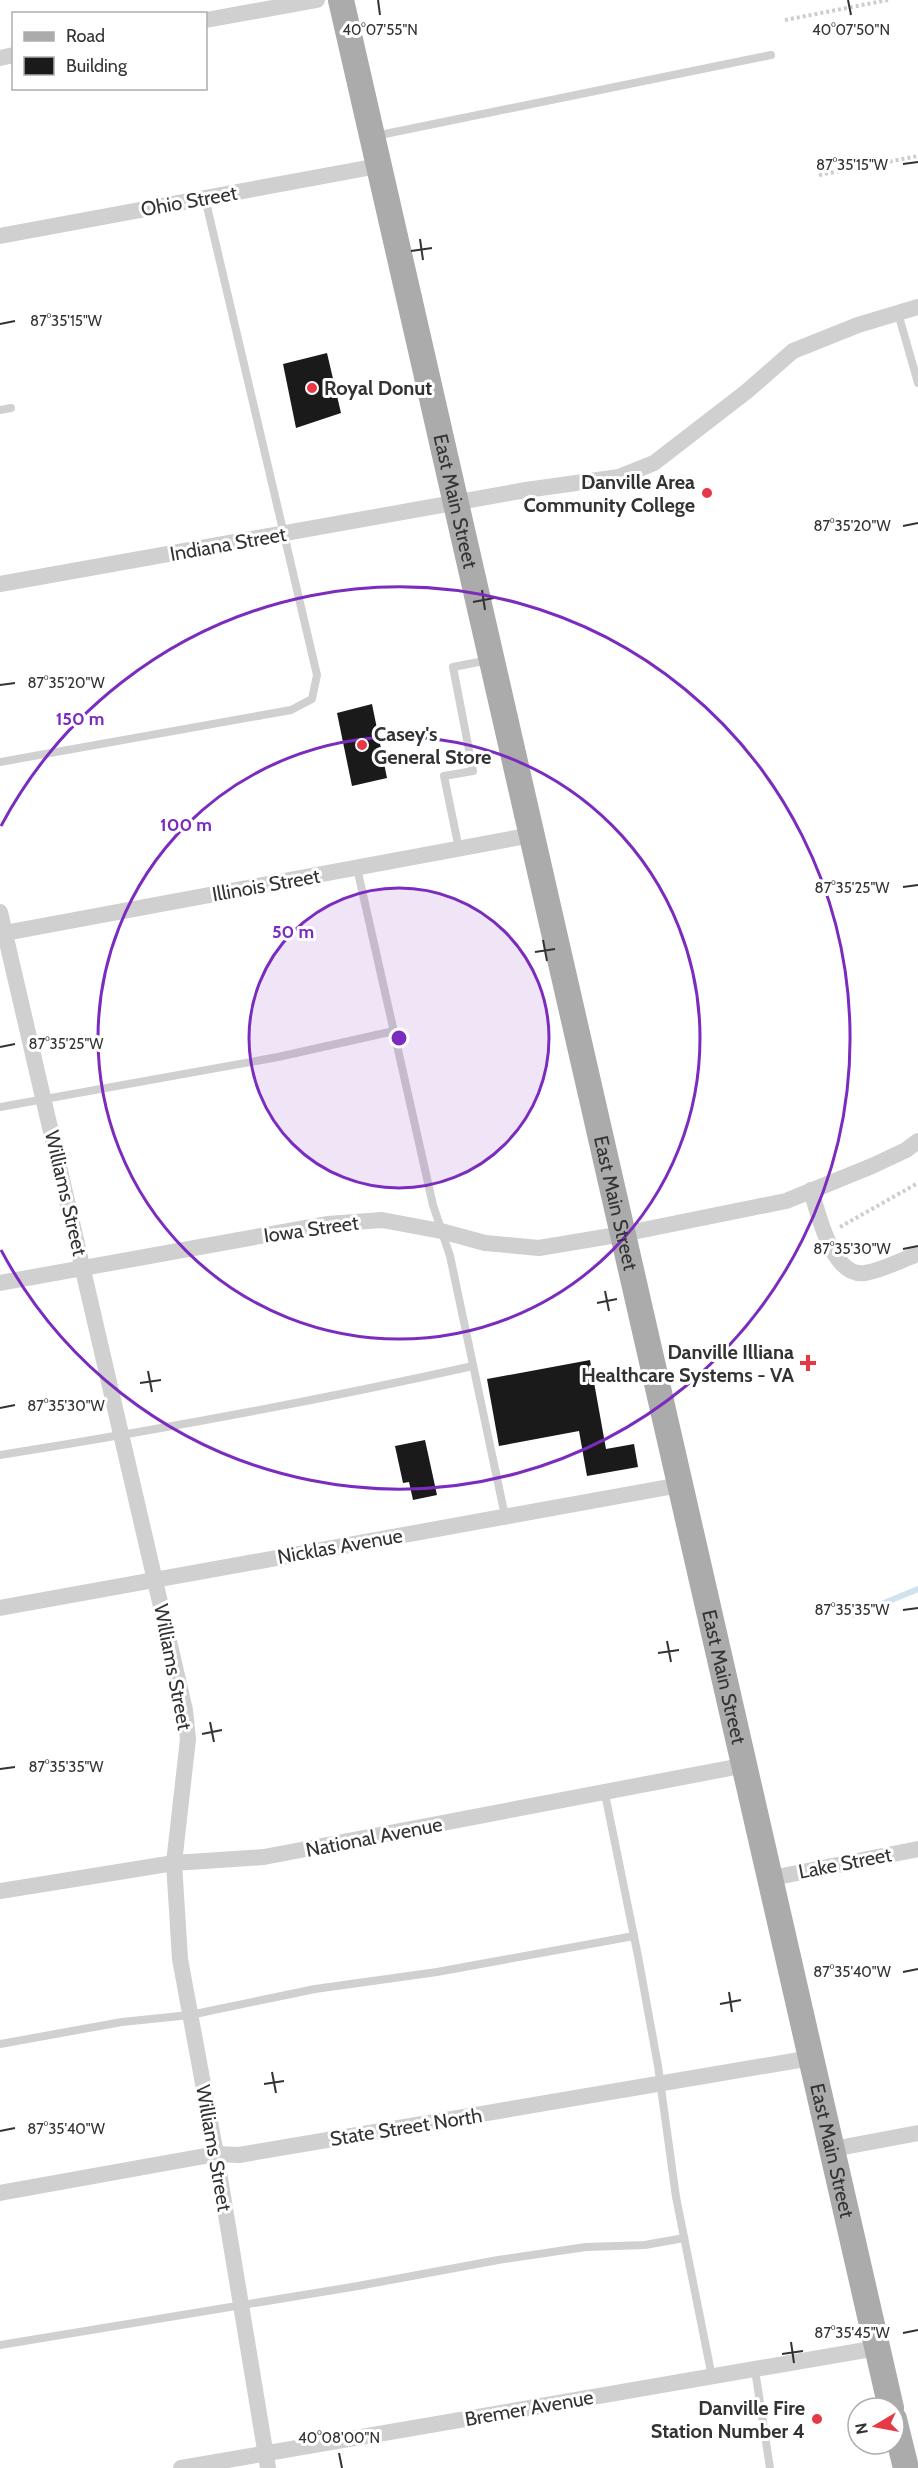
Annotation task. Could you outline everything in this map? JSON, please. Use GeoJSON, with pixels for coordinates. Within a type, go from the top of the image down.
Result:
{"type":"FeatureCollection","features":[{"type":"Feature","properties":{"kind":"main road","name":"East Main Street"},"geometry":{"type":"LineString","coordinates":[[341,0],[772,1878],[888,2396]]}},
{"type":"Feature","properties":{"kind":"street"},"geometry":{"type":"LineString","coordinates":[[207,20],[317,0]]}},
{"type":"Feature","properties":{"kind":"street","name":"Ohio Street"},"geometry":{"type":"LineString","coordinates":[[0,236],[378,166]]}},
{"type":"Feature","properties":{"kind":"street","name":"Indiana Street"},"geometry":{"type":"LineString","coordinates":[[0,584],[456,503],[619,477],[654,463],[746,392],[793,351],[858,325],[918,307]]}},
{"type":"Feature","properties":{"kind":"street","name":"Illinois Street"},"geometry":{"type":"LineString","coordinates":[[3,933],[532,835]]}},
{"type":"Feature","properties":{"kind":"street","name":"Williams Street"},"geometry":{"type":"LineString","coordinates":[[0,912],[3,933],[45,1098],[185,1710],[188,1739],[174,1863],[180,1959],[216,2154],[266,2461]]}},
{"type":"Feature","properties":{"kind":"street","name":"Iowa Street"},"geometry":{"type":"LineString","coordinates":[[0,1283],[83,1270],[327,1224],[382,1220],[441,1231],[485,1243],[539,1248],[623,1234],[786,1201],[872,1166],[906,1150],[918,1141]]}},
{"type":"Feature","properties":{"kind":"street"},"geometry":{"type":"LineString","coordinates":[[811,1190],[825,1234],[839,1262],[851,1272],[865,1273],[918,1254]]}},
{"type":"Feature","properties":{"kind":"street","name":"Nicklas Avenue"},"geometry":{"type":"LineString","coordinates":[[0,1608],[680,1485]]}},
{"type":"Feature","properties":{"kind":"street","name":"National Avenue"},"geometry":{"type":"LineString","coordinates":[[0,1891],[174,1863],[264,1857],[605,1794],[746,1765]]}},
{"type":"Feature","properties":{"kind":"street","name":"Lake Street"},"geometry":{"type":"LineString","coordinates":[[772,1878],[918,1849]]}},
{"type":"Feature","properties":{"kind":"street","name":"State Street North"},"geometry":{"type":"LineString","coordinates":[[0,2193],[216,2154],[239,2155],[811,2058]]}},
{"type":"Feature","properties":{"kind":"street"},"geometry":{"type":"LineString","coordinates":[[832,2149],[918,2133]]}},
{"type":"Feature","properties":{"kind":"street","name":"Bremer Avenue"},"geometry":{"type":"LineString","coordinates":[[181,2468],[266,2461],[877,2348]]}},
{"type":"Feature","properties":{"kind":"lane"},"geometry":{"type":"LineString","coordinates":[[372,137],[771,55]]}},
{"type":"Feature","properties":{"kind":"lane"},"geometry":{"type":"LineString","coordinates":[[0,762],[291,710],[312,699],[317,675],[205,198]]}},
{"type":"Feature","properties":{"kind":"lane"},"geometry":{"type":"LineString","coordinates":[[898,313],[918,383]]}},
{"type":"Feature","properties":{"kind":"lane"},"geometry":{"type":"LineString","coordinates":[[0,410],[11,408]]}},
{"type":"Feature","properties":{"kind":"lane"},"geometry":{"type":"LineString","coordinates":[[459,849],[444,776],[473,771],[453,668],[492,659]]}},
{"type":"Feature","properties":{"kind":"lane"},"geometry":{"type":"LineString","coordinates":[[357,868],[433,1205],[450,1256],[505,1516]]}},
{"type":"Feature","properties":{"kind":"lane"},"geometry":{"type":"LineString","coordinates":[[0,1107],[278,1057],[394,1031]]}},
{"type":"Feature","properties":{"kind":"lane"},"geometry":{"type":"LineString","coordinates":[[0,1455],[122,1436],[359,1391],[473,1366]]}},
{"type":"Feature","properties":{"kind":"lane"},"geometry":{"type":"LineString","coordinates":[[605,1794],[634,1936],[661,2085],[684,2238],[712,2377]]}},
{"type":"Feature","properties":{"kind":"lane"},"geometry":{"type":"LineString","coordinates":[[0,2044],[122,2022],[190,2015],[315,1989],[437,1972],[634,1936]]}},
{"type":"Feature","properties":{"kind":"lane"},"geometry":{"type":"LineString","coordinates":[[0,2345],[498,2260],[586,2247],[645,2244],[684,2238]]}},
{"type":"Feature","properties":{"kind":"lane"},"geometry":{"type":"LineString","coordinates":[[755,2370],[770,2468]]}},
{"type":"Feature","properties":{"kind":"path"},"geometry":{"type":"LineString","coordinates":[[785,20],[888,0]]}},
{"type":"Feature","properties":{"kind":"path"},"geometry":{"type":"LineString","coordinates":[[819,175],[918,156]]}},
{"type":"Feature","properties":{"kind":"path"},"geometry":{"type":"LineString","coordinates":[[825,1234],[918,1183]]}},
{"type":"Feature","properties":{"kind":"building","name":"Royal Donut"},"geometry":{"type":"Polygon","coordinates":[[[327,353],[341,413],[296,428],[283,364],[327,353]]]}},
{"type":"Feature","properties":{"kind":"building","name":"Casey's General Store"},"geometry":{"type":"Polygon","coordinates":[[[372,704],[387,778],[352,786],[337,713],[372,704]]]}},
{"type":"Feature","properties":{"kind":"building"},"geometry":{"type":"Polygon","coordinates":[[[590,1360],[606,1449],[634,1444],[638,1467],[587,1476],[579,1431],[499,1446],[487,1379],[590,1360]]]}},
{"type":"Feature","properties":{"kind":"building"},"geometry":{"type":"Polygon","coordinates":[[[425,1440],[437,1495],[413,1500],[409,1482],[403,1483],[395,1446],[425,1440]]]}},
{"type":"Feature","properties":{"kind":"waterway"},"geometry":{"type":"LineString","coordinates":[[855,1615],[918,1589]]}},
{"type":"Feature","properties":{"kind":"place","name":"Royal Donut"},"geometry":{"type":"Point","coordinates":[312,388]}},
{"type":"Feature","properties":{"kind":"place","name":"Danville Area Community College"},"geometry":{"type":"Point","coordinates":[707,493]}},
{"type":"Feature","properties":{"kind":"place","name":"Casey's General Store"},"geometry":{"type":"Point","coordinates":[362,745]}},
{"type":"Feature","properties":{"kind":"place","name":"Danville Illiana Healthcare Systems - VA"},"geometry":{"type":"Point","coordinates":[808,1363]}},
{"type":"Feature","properties":{"kind":"place","name":"Danville Fire Station Number 4"},"geometry":{"type":"Point","coordinates":[817,2419]}}]}
